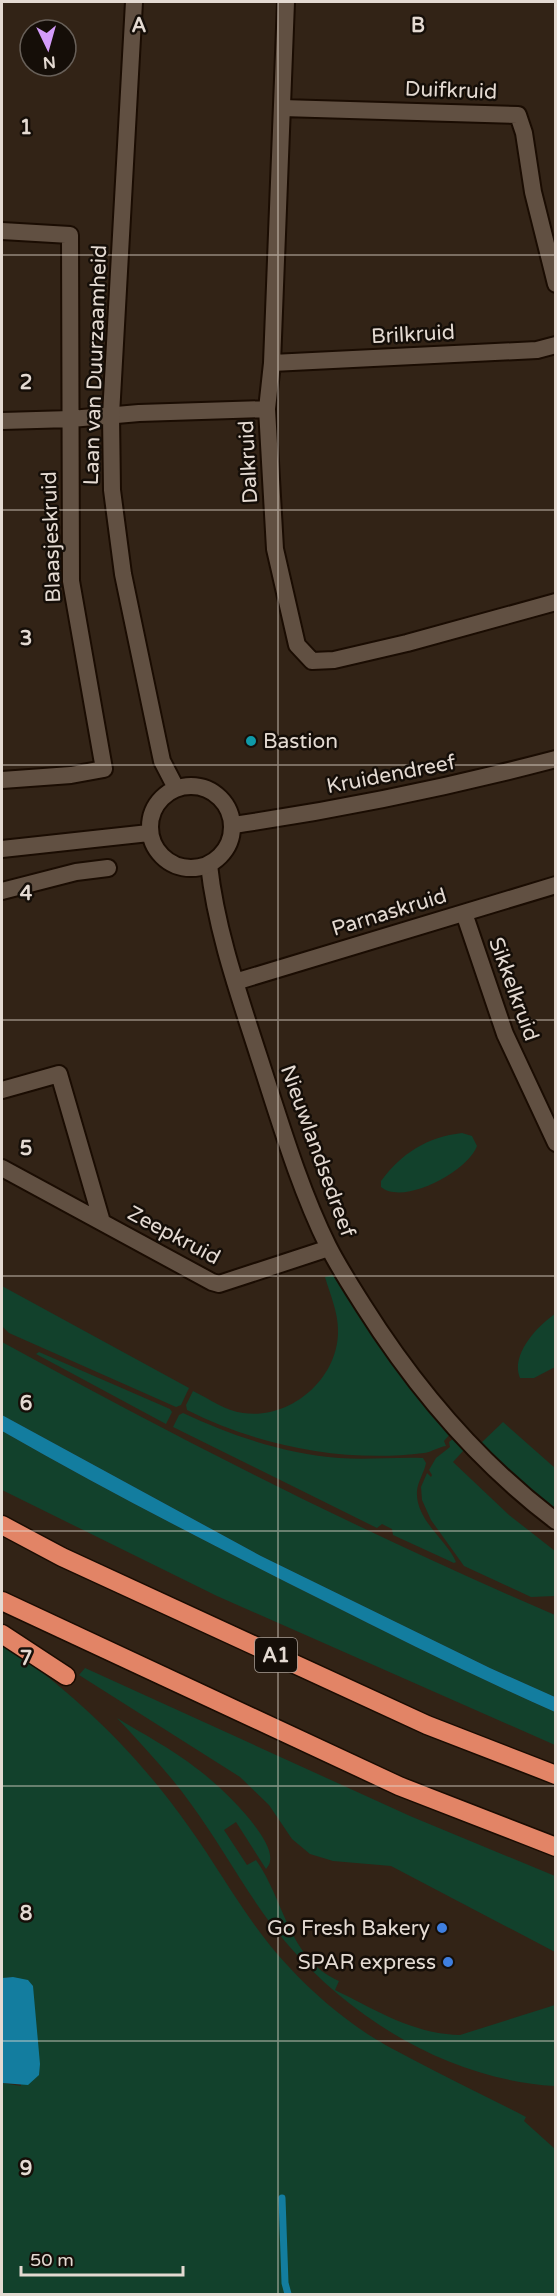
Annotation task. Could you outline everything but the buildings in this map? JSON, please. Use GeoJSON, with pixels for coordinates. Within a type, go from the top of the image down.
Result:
{"type":"FeatureCollection","features":[{"type":"Feature","properties":{"kind":"highway","name":"A1"},"geometry":{"type":"LineString","coordinates":[[2,1525],[62,1557],[427,1725],[555,1775]]}},
{"type":"Feature","properties":{"kind":"highway"},"geometry":{"type":"LineString","coordinates":[[2,1601],[399,1786],[555,1847]]}},
{"type":"Feature","properties":{"kind":"highway"},"geometry":{"type":"LineString","coordinates":[[2,1634],[66,1676]]}},
{"type":"Feature","properties":{"kind":"street","name":"Laan van Duurzaamheid"},"geometry":{"type":"LineString","coordinates":[[134,2],[111,415],[112,490],[123,574],[162,761],[176,788]]}},
{"type":"Feature","properties":{"kind":"street","name":"Dalkruid"},"geometry":{"type":"LineString","coordinates":[[286,2],[272,363],[267,409],[275,549],[297,645],[312,662],[334,660],[407,643],[555,602]]}},
{"type":"Feature","properties":{"kind":"street","name":"Duifkruid"},"geometry":{"type":"LineString","coordinates":[[282,108],[518,115],[524,133],[533,192],[555,284]]}},
{"type":"Feature","properties":{"kind":"street","name":"Blaasjeskruid"},"geometry":{"type":"LineString","coordinates":[[2,231],[70,235],[71,581],[104,769],[71,775],[2,780]]}},
{"type":"Feature","properties":{"kind":"street","name":"Brilkruid"},"geometry":{"type":"LineString","coordinates":[[272,363],[537,350],[555,345]]}},
{"type":"Feature","properties":{"kind":"street"},"geometry":{"type":"LineString","coordinates":[[2,421],[267,409]]}},
{"type":"Feature","properties":{"kind":"street","name":"Kruidendreef"},"geometry":{"type":"LineString","coordinates":[[234,825],[384,800],[555,759]]}},
{"type":"Feature","properties":{"kind":"street"},"geometry":{"type":"LineString","coordinates":[[188,786],[201,787],[213,792],[229,810],[234,825],[231,840],[223,855],[209,865],[196,869],[171,864],[160,856],[149,832],[150,819],[155,806],[164,795],[176,788],[188,786]]}},
{"type":"Feature","properties":{"kind":"street"},"geometry":{"type":"LineString","coordinates":[[2,849],[149,832]]}},
{"type":"Feature","properties":{"kind":"street","name":"Nieuwlandsedreef"},"geometry":{"type":"LineString","coordinates":[[209,865],[212,894],[235,982],[285,1138],[329,1248],[373,1321],[433,1402],[489,1463],[555,1521]]}},
{"type":"Feature","properties":{"kind":"street"},"geometry":{"type":"LineString","coordinates":[[2,891],[76,872],[108,868]]}},
{"type":"Feature","properties":{"kind":"street","name":"Parnaskruid"},"geometry":{"type":"LineString","coordinates":[[235,982],[555,885]]}},
{"type":"Feature","properties":{"kind":"street","name":"Sikkelkruid"},"geometry":{"type":"LineString","coordinates":[[464,913],[505,1034],[555,1143]]}},
{"type":"Feature","properties":{"kind":"street","name":"Zeepkruid"},"geometry":{"type":"LineString","coordinates":[[2,1090],[59,1074],[102,1222]]}},
{"type":"Feature","properties":{"kind":"street","name":"Zeepkruid"},"geometry":{"type":"LineString","coordinates":[[2,1167],[219,1284],[329,1248]]}},
{"type":"Feature","properties":{"kind":"green space"},"geometry":{"type":"Polygon","coordinates":[[[462,1133],[472,1136],[477,1146],[471,1156],[449,1175],[419,1189],[404,1192],[391,1192],[381,1187],[381,1181],[389,1171],[416,1148],[438,1138],[462,1133]]]}},
{"type":"Feature","properties":{"kind":"green space"},"geometry":{"type":"Polygon","coordinates":[[[335,1274],[401,1376],[447,1432],[452,1432],[444,1441],[446,1446],[424,1453],[394,1456],[363,1456],[302,1449],[243,1433],[187,1410],[186,1405],[193,1391],[230,1410],[243,1413],[278,1410],[309,1392],[321,1379],[336,1348],[337,1317],[325,1277],[335,1274]]]}},
{"type":"Feature","properties":{"kind":"green space"},"geometry":{"type":"Polygon","coordinates":[[[2,1286],[189,1388],[181,1405],[176,1407],[9,1333],[2,1326],[2,1286]]]}},
{"type":"Feature","properties":{"kind":"green space"},"geometry":{"type":"Polygon","coordinates":[[[555,1314],[555,1367],[534,1378],[520,1378],[518,1369],[522,1351],[541,1325],[555,1314]]]}},
{"type":"Feature","properties":{"kind":"green space"},"geometry":{"type":"Polygon","coordinates":[[[2,1342],[275,1485],[414,1552],[555,1615],[555,1697],[490,1668],[261,1556],[2,1415],[2,1342]]]}},
{"type":"Feature","properties":{"kind":"green space"},"geometry":{"type":"Polygon","coordinates":[[[39,1352],[170,1409],[172,1412],[166,1424],[36,1354],[39,1352]]]}},
{"type":"Feature","properties":{"kind":"green space"},"geometry":{"type":"Polygon","coordinates":[[[183,1413],[260,1443],[299,1453],[350,1459],[423,1458],[426,1463],[417,1491],[421,1511],[456,1562],[393,1535],[392,1529],[382,1524],[377,1528],[173,1427],[179,1415],[183,1413]]]}},
{"type":"Feature","properties":{"kind":"green space"},"geometry":{"type":"Polygon","coordinates":[[[503,1422],[555,1468],[555,1510],[480,1444],[503,1422]]]}},
{"type":"Feature","properties":{"kind":"green space"},"geometry":{"type":"Polygon","coordinates":[[[2,1431],[121,1497],[241,1559],[438,1658],[555,1712],[555,1745],[217,1596],[2,1490],[2,1431]]]}},
{"type":"Feature","properties":{"kind":"green space"},"geometry":{"type":"Polygon","coordinates":[[[454,1438],[462,1444],[464,1450],[453,1462],[509,1515],[555,1551],[555,1596],[531,1597],[464,1566],[431,1520],[422,1500],[421,1487],[427,1473],[431,1477],[429,1470],[436,1458],[450,1447],[449,1442],[454,1438]]]}},
{"type":"Feature","properties":{"kind":"green space"},"geometry":{"type":"Polygon","coordinates":[[[2,1643],[80,1704],[104,1726],[148,1774],[189,1827],[261,1934],[289,1967],[317,1994],[378,2041],[526,2117],[524,2121],[555,2149],[555,2294],[2,2294],[2,2083],[21,2086],[13,1977],[2,1978],[2,1643]]]}},
{"type":"Feature","properties":{"kind":"green space"},"geometry":{"type":"Polygon","coordinates":[[[85,1668],[410,1816],[555,1876],[555,1952],[391,1866],[333,1861],[310,1854],[292,1839],[269,1805],[240,1777],[79,1675],[85,1668]]]}},
{"type":"Feature","properties":{"kind":"green space"},"geometry":{"type":"Polygon","coordinates":[[[117,1718],[177,1754],[205,1775],[254,1824],[269,1851],[270,1862],[266,1869],[236,1822],[224,1830],[247,1865],[256,1860],[298,1943],[322,1971],[339,1981],[335,1990],[395,2020],[443,2034],[460,2035],[555,2005],[555,2086],[517,2081],[480,2072],[444,2059],[409,2043],[344,2000],[315,1974],[275,1929],[183,1793],[117,1718]]]}},
{"type":"Feature","properties":{"kind":"water"},"geometry":{"type":"Polygon","coordinates":[[[2,1415],[261,1556],[490,1668],[555,1697],[555,1712],[380,1629],[121,1497],[2,1431],[2,1415]]]}},
{"type":"Feature","properties":{"kind":"water"},"geometry":{"type":"Polygon","coordinates":[[[13,1977],[28,1980],[33,1986],[40,2064],[39,2075],[28,2085],[2,2083],[2,1978],[13,1977]]]}},
{"type":"Feature","properties":{"kind":"waterway"},"geometry":{"type":"LineString","coordinates":[[282,2198],[285,2283],[288,2294]]}},
{"type":"Feature","properties":{"kind":"place","name":"Bastion"},"geometry":{"type":"Point","coordinates":[251,741]}},
{"type":"Feature","properties":{"kind":"place","name":"Go Fresh Bakery"},"geometry":{"type":"Point","coordinates":[442,1928]}},
{"type":"Feature","properties":{"kind":"place","name":"SPAR express"},"geometry":{"type":"Point","coordinates":[448,1962]}}]}
